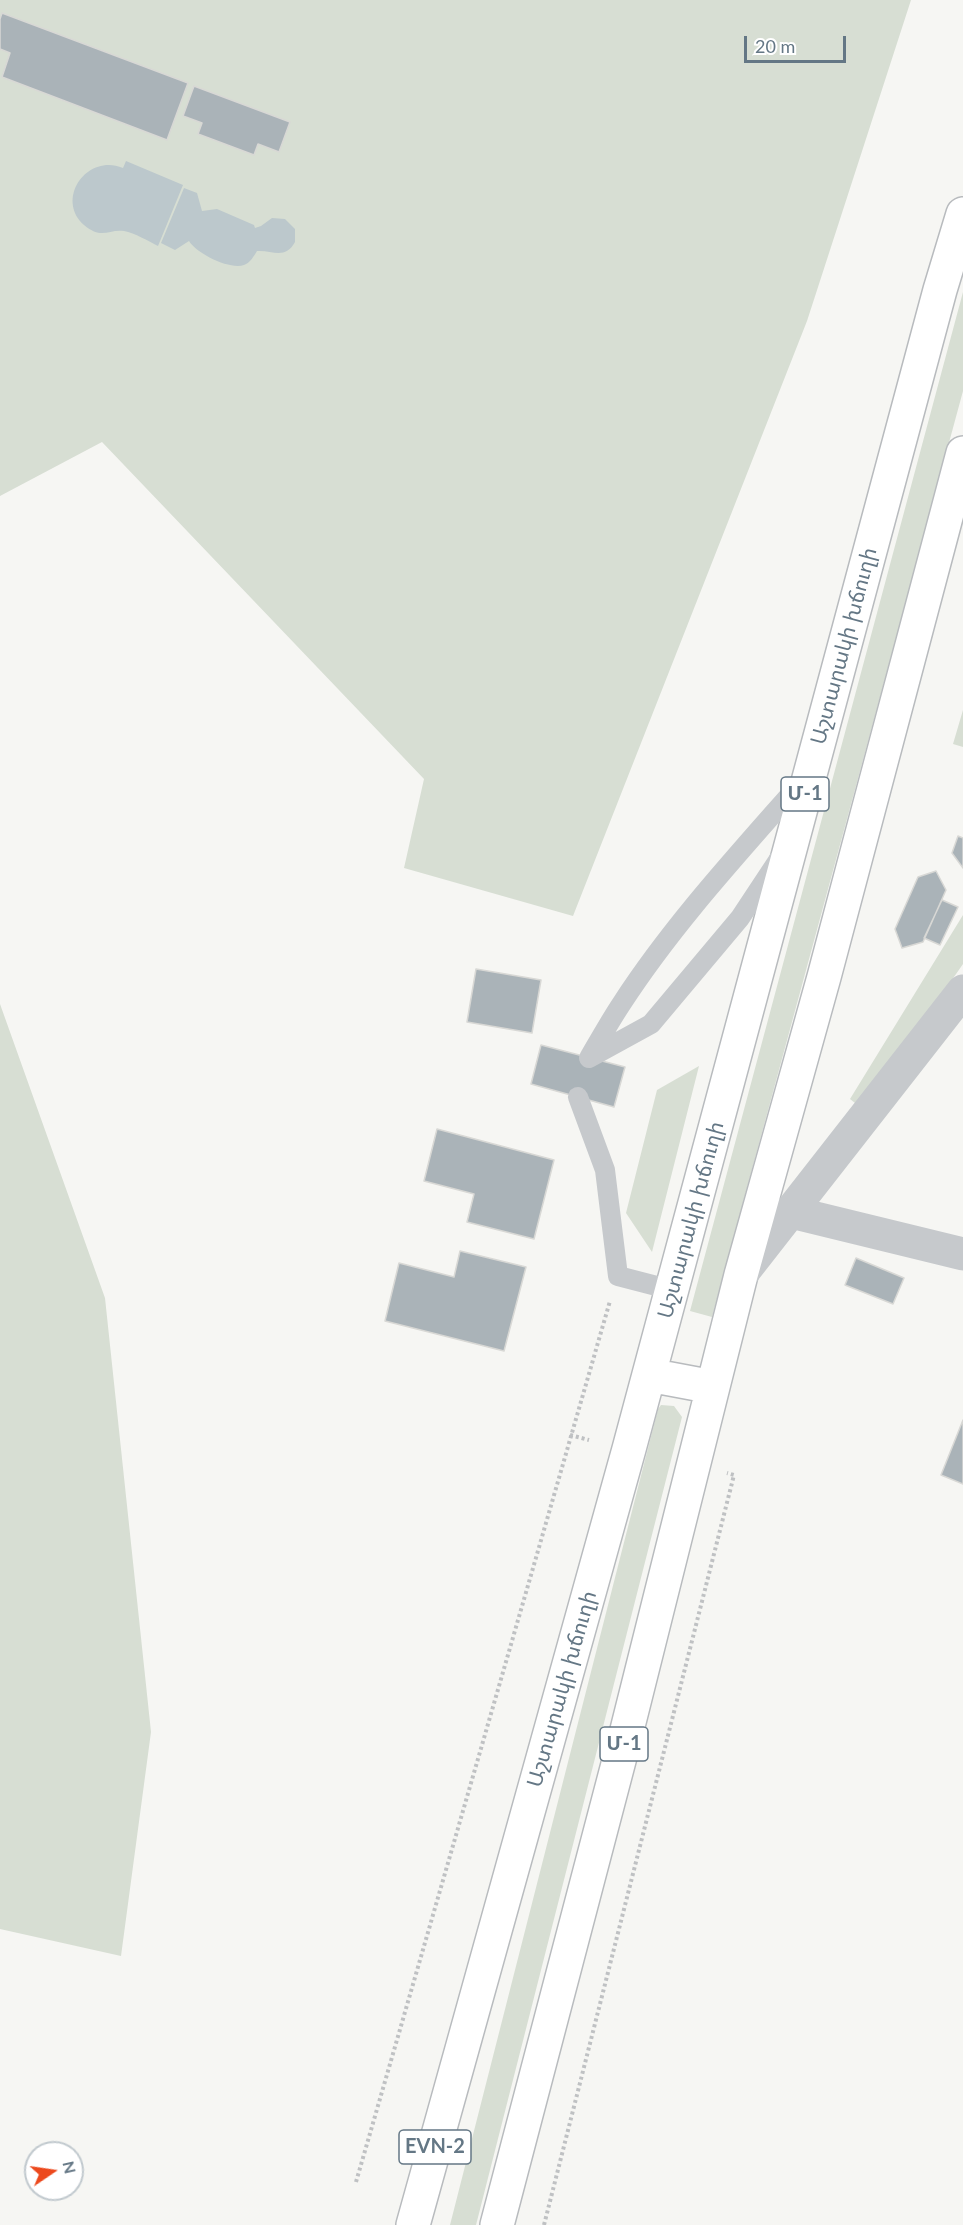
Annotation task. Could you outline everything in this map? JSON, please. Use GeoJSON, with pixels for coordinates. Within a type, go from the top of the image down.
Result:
{"type":"FeatureCollection","features":[{"type":"Feature","properties":{"kind":"highway","name":"Աշտարակի խճուղի"},"geometry":{"type":"LineString","coordinates":[[413,2225],[649,1375],[937,302],[963,214]]}},
{"type":"Feature","properties":{"kind":"highway","name":"Մ-1"},"geometry":{"type":"LineString","coordinates":[[497,2225],[627,1730],[741,1275],[824,977],[963,453]]}},
{"type":"Feature","properties":{"kind":"highway"},"geometry":{"type":"LineString","coordinates":[[649,1375],[713,1388]]}},
{"type":"Feature","properties":{"kind":"highway"},"geometry":{"type":"LineString","coordinates":[[397,2225],[457,2069]]}},
{"type":"Feature","properties":{"kind":"street"},"geometry":{"type":"LineString","coordinates":[[741,1275],[963,991]]}},
{"type":"Feature","properties":{"kind":"street"},"geometry":{"type":"LineString","coordinates":[[791,1212],[963,1254]]}},
{"type":"Feature","properties":{"kind":"lane"},"geometry":{"type":"LineString","coordinates":[[793,837],[740,918],[651,1024],[589,1058],[622,1002],[663,946],[716,880],[811,771]]}},
{"type":"Feature","properties":{"kind":"lane"},"geometry":{"type":"LineString","coordinates":[[578,1097],[605,1170],[618,1276],[672,1290]]}},
{"type":"Feature","properties":{"kind":"path"},"geometry":{"type":"LineString","coordinates":[[356,2182],[570,1435],[618,1276]]}},
{"type":"Feature","properties":{"kind":"path"},"geometry":{"type":"LineString","coordinates":[[570,1435],[589,1440]]}},
{"type":"Feature","properties":{"kind":"path"},"geometry":{"type":"LineString","coordinates":[[544,2225],[734,1475]]}},
{"type":"Feature","properties":{"kind":"shaded area"},"geometry":{"type":"Polygon","coordinates":[[[0,0],[911,0],[807,321],[573,916],[404,868],[424,779],[102,442],[0,496],[0,0]]]}},
{"type":"Feature","properties":{"kind":"shaded area"},"geometry":{"type":"Polygon","coordinates":[[[126,161],[183,185],[158,246],[124,231],[96,232],[84,225],[76,214],[73,203],[74,192],[79,181],[98,167],[110,165],[123,168],[126,161]]]}},
{"type":"Feature","properties":{"kind":"shaded area"},"geometry":{"type":"Polygon","coordinates":[[[184,188],[197,193],[202,211],[217,209],[254,225],[255,228],[272,218],[285,219],[295,229],[295,242],[291,248],[283,252],[257,251],[248,263],[238,266],[214,260],[199,251],[189,241],[175,250],[161,243],[184,188]]]}},
{"type":"Feature","properties":{"kind":"shaded area"},"geometry":{"type":"Polygon","coordinates":[[[963,292],[963,391],[712,1317],[690,1311],[963,292]]]}},
{"type":"Feature","properties":{"kind":"shaded area"},"geometry":{"type":"Polygon","coordinates":[[[963,710],[963,747],[953,744],[963,710]]]}},
{"type":"Feature","properties":{"kind":"shaded area"},"geometry":{"type":"Polygon","coordinates":[[[963,915],[963,964],[871,1096],[855,1103],[850,1099],[963,915]]]}},
{"type":"Feature","properties":{"kind":"shaded area"},"geometry":{"type":"Polygon","coordinates":[[[0,1004],[105,1298],[151,1732],[121,1956],[0,1929],[0,1004]]]}},
{"type":"Feature","properties":{"kind":"shaded area"},"geometry":{"type":"Polygon","coordinates":[[[699,1066],[652,1252],[626,1213],[657,1090],[699,1066]]]}},
{"type":"Feature","properties":{"kind":"shaded area"},"geometry":{"type":"Polygon","coordinates":[[[661,1405],[674,1406],[682,1417],[476,2225],[450,2225],[658,1409],[661,1405]]]}},
{"type":"Feature","properties":{"kind":"building"},"geometry":{"type":"Polygon","coordinates":[[[2,13],[188,83],[167,140],[2,77],[10,53],[0,49],[2,13]]]}},
{"type":"Feature","properties":{"kind":"building"},"geometry":{"type":"Polygon","coordinates":[[[194,86],[290,122],[279,152],[258,144],[254,155],[198,134],[202,123],[183,116],[194,86]]]}},
{"type":"Feature","properties":{"kind":"building"},"geometry":{"type":"Polygon","coordinates":[[[958,836],[963,838],[963,868],[952,853],[958,836]]]}},
{"type":"Feature","properties":{"kind":"building"},"geometry":{"type":"Polygon","coordinates":[[[936,871],[946,890],[923,942],[902,948],[895,929],[918,877],[936,871]]]}},
{"type":"Feature","properties":{"kind":"building"},"geometry":{"type":"Polygon","coordinates":[[[942,900],[958,907],[940,945],[924,938],[942,900]]]}},
{"type":"Feature","properties":{"kind":"building"},"geometry":{"type":"Polygon","coordinates":[[[476,969],[541,980],[532,1033],[467,1022],[476,969]]]}},
{"type":"Feature","properties":{"kind":"building"},"geometry":{"type":"Polygon","coordinates":[[[541,1045],[625,1067],[614,1107],[531,1084],[541,1045]]]}},
{"type":"Feature","properties":{"kind":"building"},"geometry":{"type":"Polygon","coordinates":[[[437,1129],[554,1160],[534,1239],[467,1222],[474,1194],[424,1181],[437,1129]]]}},
{"type":"Feature","properties":{"kind":"building"},"geometry":{"type":"Polygon","coordinates":[[[460,1251],[526,1267],[504,1351],[385,1321],[399,1263],[454,1277],[460,1251]]]}},
{"type":"Feature","properties":{"kind":"building"},"geometry":{"type":"Polygon","coordinates":[[[856,1258],[904,1278],[893,1304],[845,1285],[856,1258]]]}},
{"type":"Feature","properties":{"kind":"building"},"geometry":{"type":"Polygon","coordinates":[[[963,1420],[963,1484],[941,1475],[963,1420]]]}}]}
